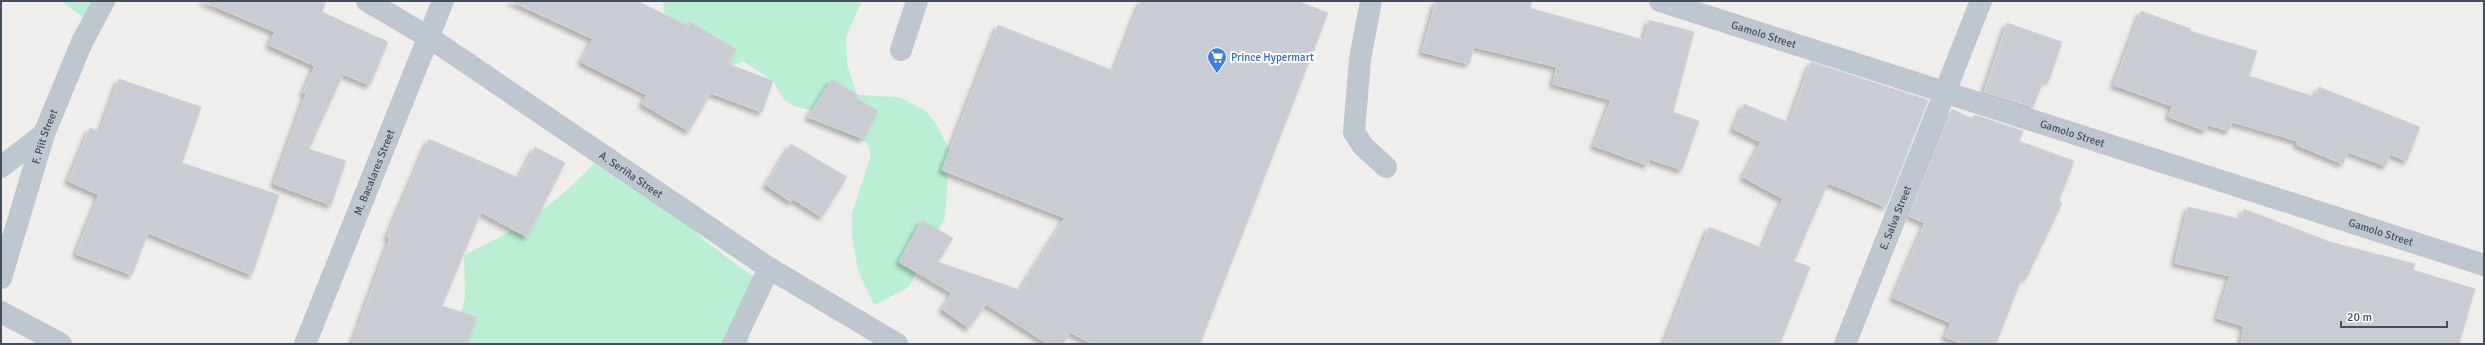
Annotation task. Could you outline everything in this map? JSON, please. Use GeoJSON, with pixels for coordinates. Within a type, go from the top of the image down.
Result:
{"type":"FeatureCollection","features":[{"type":"Feature","properties":{"kind":"street","name":"F. Piit Street"},"geometry":{"type":"LineString","coordinates":[[1,278],[44,134],[82,42],[104,1]]}},
{"type":"Feature","properties":{"kind":"street","name":"A. Seriña Street"},"geometry":{"type":"LineString","coordinates":[[367,1],[430,38],[769,268],[897,344]]}},
{"type":"Feature","properties":{"kind":"street","name":"M. Bacalares Street"},"geometry":{"type":"LineString","coordinates":[[305,344],[430,38],[443,1]]}},
{"type":"Feature","properties":{"kind":"street"},"geometry":{"type":"LineString","coordinates":[[901,50],[917,1]]}},
{"type":"Feature","properties":{"kind":"street"},"geometry":{"type":"LineString","coordinates":[[1371,1],[1360,59],[1354,132],[1363,146],[1386,167]]}},
{"type":"Feature","properties":{"kind":"street","name":"Gamolo Street"},"geometry":{"type":"LineString","coordinates":[[1660,1],[1947,91],[2484,265]]}},
{"type":"Feature","properties":{"kind":"street","name":"E. Salva Street"},"geometry":{"type":"LineString","coordinates":[[1846,344],[1982,1]]}},
{"type":"Feature","properties":{"kind":"street"},"geometry":{"type":"LineString","coordinates":[[1,167],[44,134]]}},
{"type":"Feature","properties":{"kind":"street"},"geometry":{"type":"LineString","coordinates":[[733,344],[769,268]]}},
{"type":"Feature","properties":{"kind":"street"},"geometry":{"type":"LineString","coordinates":[[1,312],[61,344]]}},
{"type":"Feature","properties":{"kind":"green space"},"geometry":{"type":"Polygon","coordinates":[[[61,1],[107,1],[101,8],[82,17],[61,1]]]}},
{"type":"Feature","properties":{"kind":"green space"},"geometry":{"type":"Polygon","coordinates":[[[663,1],[862,1],[846,37],[847,64],[857,95],[899,97],[926,111],[938,127],[950,151],[945,217],[909,287],[874,305],[858,271],[852,237],[852,213],[871,155],[867,143],[838,131],[822,114],[794,106],[784,100],[773,81],[743,61],[725,70],[667,37],[663,1]]]}},
{"type":"Feature","properties":{"kind":"green space"},"geometry":{"type":"Polygon","coordinates":[[[594,164],[619,176],[682,219],[708,243],[755,278],[748,344],[461,344],[456,336],[465,296],[464,255],[501,237],[534,216],[564,193],[594,164]]]}},
{"type":"Feature","properties":{"kind":"building"},"geometry":{"type":"Polygon","coordinates":[[[202,1],[326,1],[322,12],[388,42],[370,85],[343,74],[309,149],[346,161],[331,205],[274,184],[306,94],[303,93],[315,66],[269,45],[275,32],[202,1]]]}},
{"type":"Feature","properties":{"kind":"building"},"geometry":{"type":"Polygon","coordinates":[[[511,1],[637,1],[688,26],[690,22],[736,49],[728,64],[773,81],[762,112],[711,93],[689,131],[642,104],[647,95],[581,62],[593,39],[511,1]]]}},
{"type":"Feature","properties":{"kind":"building"},"geometry":{"type":"Polygon","coordinates":[[[1141,1],[1298,1],[1328,13],[1200,344],[1092,344],[1070,332],[1063,344],[1048,344],[986,304],[969,328],[942,309],[952,293],[899,262],[922,220],[953,238],[938,262],[1020,290],[1065,218],[942,170],[998,25],[1114,71],[1141,1]]]}},
{"type":"Feature","properties":{"kind":"building"},"geometry":{"type":"Polygon","coordinates":[[[1436,1],[1532,1],[1530,8],[1644,40],[1649,20],[1694,32],[1673,112],[1699,121],[1682,170],[1650,159],[1647,165],[1594,146],[1611,100],[1553,84],[1557,67],[1474,47],[1469,64],[1422,52],[1436,1]]]}},
{"type":"Feature","properties":{"kind":"building"},"geometry":{"type":"Polygon","coordinates":[[[2141,11],[2191,29],[2190,31],[2257,51],[2249,76],[2315,97],[2319,87],[2420,127],[2407,161],[2390,154],[2386,166],[2348,152],[2343,164],[2297,145],[2298,141],[2232,122],[2229,131],[2208,125],[2206,131],[2169,117],[2172,106],[2114,85],[2141,11]]]}},
{"type":"Feature","properties":{"kind":"building"},"geometry":{"type":"Polygon","coordinates":[[[2007,23],[2062,42],[2049,81],[2044,80],[2033,107],[1984,92],[2007,23]]]}},
{"type":"Feature","properties":{"kind":"building"},"geometry":{"type":"Polygon","coordinates":[[[1811,62],[1928,100],[1886,207],[1828,183],[1794,261],[1810,267],[1780,344],[1664,344],[1709,227],[1762,248],[1783,199],[1743,177],[1761,142],[1733,129],[1744,104],[1789,123],[1811,62]]]}},
{"type":"Feature","properties":{"kind":"building"},"geometry":{"type":"Polygon","coordinates":[[[119,79],[201,107],[182,163],[279,195],[252,275],[148,233],[132,275],[76,254],[99,195],[68,181],[90,128],[100,132],[119,79]]]}},
{"type":"Feature","properties":{"kind":"building"},"geometry":{"type":"Polygon","coordinates":[[[832,79],[858,95],[856,98],[878,111],[863,139],[808,117],[832,79]]]}},
{"type":"Feature","properties":{"kind":"building"},"geometry":{"type":"Polygon","coordinates":[[[1952,109],[1973,119],[1975,115],[2023,131],[2019,141],[2074,161],[2059,201],[2062,203],[2026,279],[2022,277],[1996,344],[1964,344],[1945,337],[1951,323],[1893,298],[1925,223],[1909,216],[1952,109]]]}},
{"type":"Feature","properties":{"kind":"building"},"geometry":{"type":"Polygon","coordinates":[[[429,139],[519,178],[535,147],[565,163],[527,237],[481,212],[442,306],[477,317],[467,344],[352,344],[390,239],[387,237],[429,139]]]}},
{"type":"Feature","properties":{"kind":"building"},"geometry":{"type":"Polygon","coordinates":[[[791,144],[847,177],[822,217],[793,199],[791,202],[766,185],[791,144]]]}},
{"type":"Feature","properties":{"kind":"building"},"geometry":{"type":"Polygon","coordinates":[[[2188,207],[2240,219],[2244,209],[2330,242],[2415,264],[2413,270],[2475,289],[2459,344],[2241,344],[2244,326],[2217,318],[2230,276],[2175,263],[2188,207]]]}},
{"type":"Feature","properties":{"kind":"place","name":"Prince Hypermart"},"geometry":{"type":"Point","coordinates":[1217,74]}}]}
